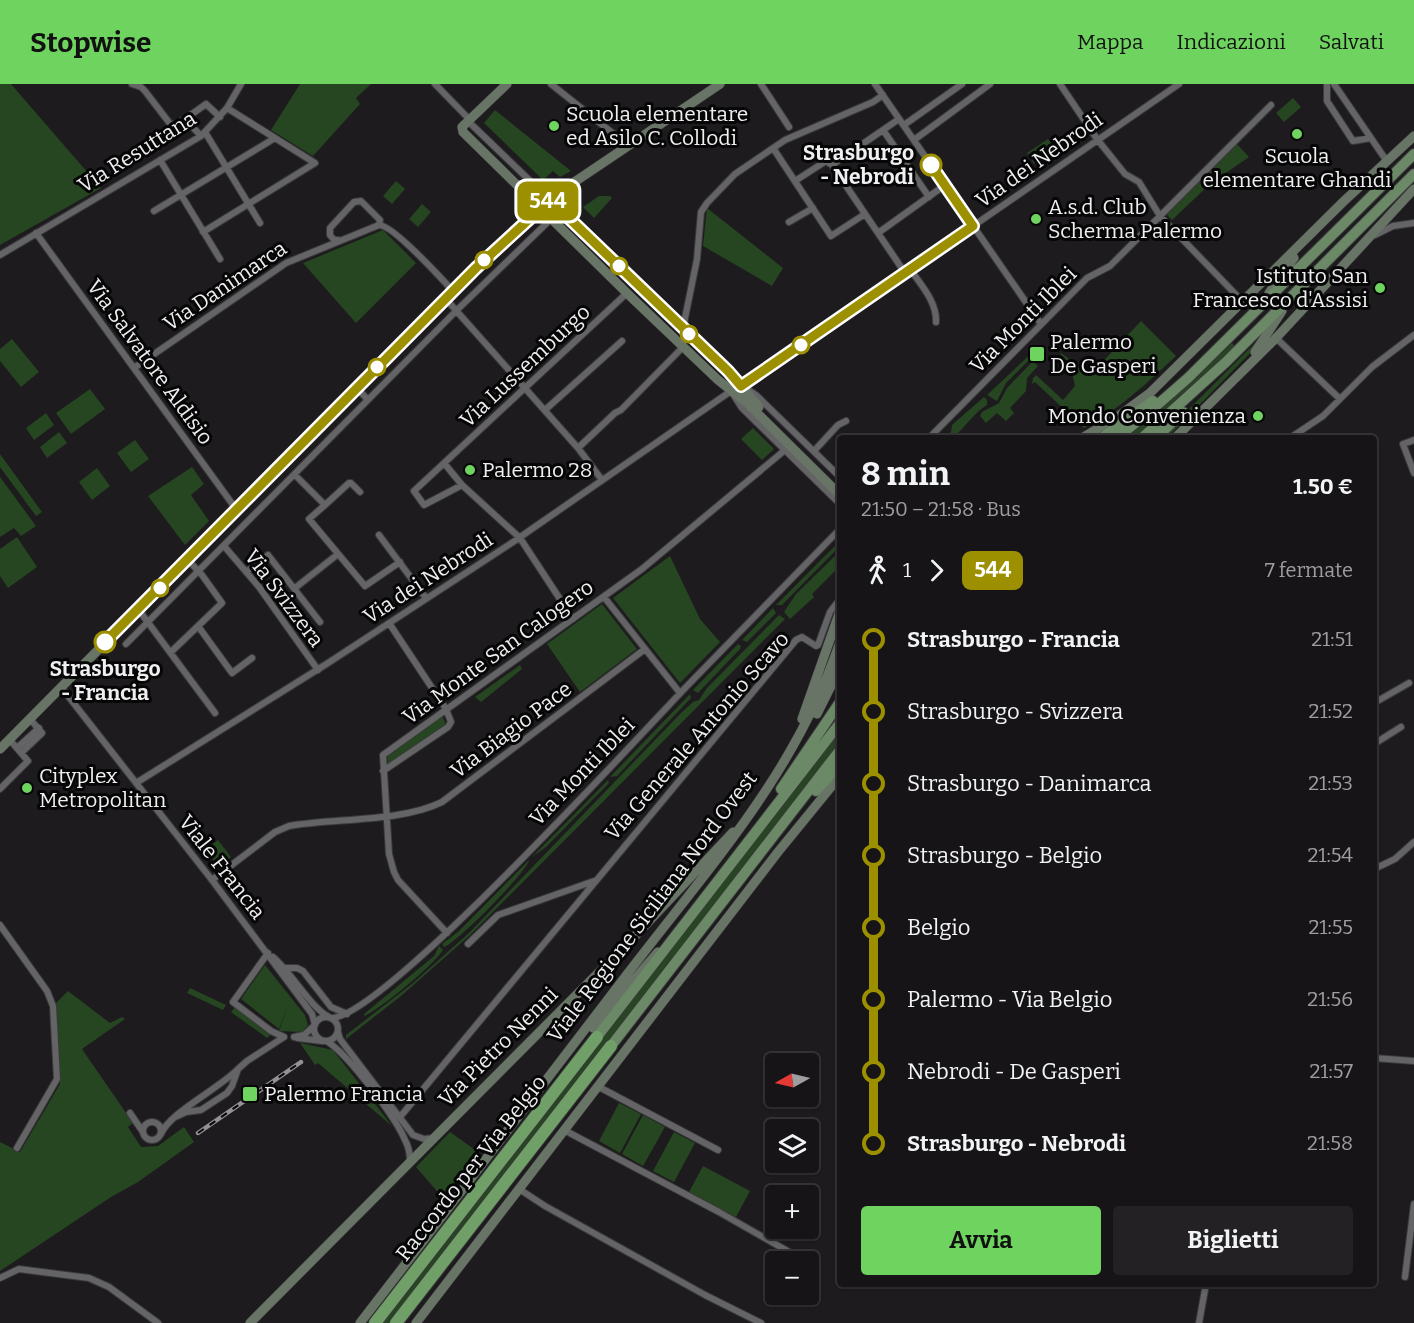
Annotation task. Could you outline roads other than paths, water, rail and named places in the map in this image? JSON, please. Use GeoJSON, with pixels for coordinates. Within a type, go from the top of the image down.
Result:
{"type":"FeatureCollection","features":[{"type":"Feature","properties":{"kind":"highway","name":"Raccordo per Via Belgio"},"geometry":{"type":"LineString","coordinates":[[375,1323],[597,1037]]}},
{"type":"Feature","properties":{"kind":"highway","name":"Raccordo per Via Belgio"},"geometry":{"type":"LineString","coordinates":[[396,1323],[611,1046]]}},
{"type":"Feature","properties":{"kind":"main road"},"geometry":{"type":"LineString","coordinates":[[1121,435],[1188,378],[1414,154]]}},
{"type":"Feature","properties":{"kind":"main road"},"geometry":{"type":"LineString","coordinates":[[1145,435],[1226,362],[1414,174]]}},
{"type":"Feature","properties":{"kind":"main road"},"geometry":{"type":"LineString","coordinates":[[1159,435],[1179,416],[1226,362]]}},
{"type":"Feature","properties":{"kind":"main road"},"geometry":{"type":"LineString","coordinates":[[1101,433],[1188,378]]}},
{"type":"Feature","properties":{"kind":"main road"},"geometry":{"type":"LineString","coordinates":[[723,875],[837,706]]}},
{"type":"Feature","properties":{"kind":"main road","name":"Viale Regione Siciliana Nord Ovest"},"geometry":{"type":"LineString","coordinates":[[597,1037],[837,727]]}},
{"type":"Feature","properties":{"kind":"main road"},"geometry":{"type":"LineString","coordinates":[[611,1046],[837,754]]}},
{"type":"Feature","properties":{"kind":"main road"},"geometry":{"type":"LineString","coordinates":[[736,885],[837,767]]}},
{"type":"Feature","properties":{"kind":"street"},"geometry":{"type":"LineString","coordinates":[[132,84],[145,91],[171,125],[185,119],[206,104],[220,117]]}},
{"type":"Feature","properties":{"kind":"street","name":"Via Resuttana"},"geometry":{"type":"LineString","coordinates":[[0,255],[203,134],[227,108],[241,84]]}},
{"type":"Feature","properties":{"kind":"street"},"geometry":{"type":"LineString","coordinates":[[435,84],[469,119],[471,124],[741,386],[756,395],[837,474]]}},
{"type":"Feature","properties":{"kind":"street"},"geometry":{"type":"LineString","coordinates":[[507,84],[469,119],[462,127],[463,132],[683,347],[731,391],[749,401],[837,483]]}},
{"type":"Feature","properties":{"kind":"street"},"geometry":{"type":"LineString","coordinates":[[551,84],[620,139],[625,147]]}},
{"type":"Feature","properties":{"kind":"street"},"geometry":{"type":"LineString","coordinates":[[0,749],[445,298],[540,208],[625,147],[720,84]]}},
{"type":"Feature","properties":{"kind":"street"},"geometry":{"type":"LineString","coordinates":[[760,84],[789,126]]}},
{"type":"Feature","properties":{"kind":"street"},"geometry":{"type":"LineString","coordinates":[[875,84],[1041,324]]}},
{"type":"Feature","properties":{"kind":"street"},"geometry":{"type":"LineString","coordinates":[[904,125],[962,84]]}},
{"type":"Feature","properties":{"kind":"street"},"geometry":{"type":"LineString","coordinates":[[914,140],[990,84]]}},
{"type":"Feature","properties":{"kind":"street"},"geometry":{"type":"LineString","coordinates":[[1060,84],[1097,139],[1125,174],[1139,182],[1160,216],[1243,302]]}},
{"type":"Feature","properties":{"kind":"street","name":"Via dei Nebrodi"},"geometry":{"type":"LineString","coordinates":[[741,386],[1177,84]]}},
{"type":"Feature","properties":{"kind":"street"},"geometry":{"type":"LineString","coordinates":[[1327,84],[1327,101],[1353,141],[1371,138]]}},
{"type":"Feature","properties":{"kind":"street"},"geometry":{"type":"LineString","coordinates":[[1334,84],[1386,160]]}},
{"type":"Feature","properties":{"kind":"street"},"geometry":{"type":"LineString","coordinates":[[683,328],[697,259],[701,213],[707,203],[735,174],[785,140],[873,102],[883,95]]}},
{"type":"Feature","properties":{"kind":"street","name":"Via Monti Iblei"},"geometry":{"type":"LineString","coordinates":[[932,435],[1087,278],[1110,266],[1271,105]]}},
{"type":"Feature","properties":{"kind":"street"},"geometry":{"type":"LineString","coordinates":[[203,232],[315,163],[227,108]]}},
{"type":"Feature","properties":{"kind":"street"},"geometry":{"type":"LineString","coordinates":[[185,119],[203,134],[227,168],[260,223]]}},
{"type":"Feature","properties":{"kind":"street"},"geometry":{"type":"LineString","coordinates":[[832,165],[899,119]]}},
{"type":"Feature","properties":{"kind":"street"},"geometry":{"type":"LineString","coordinates":[[883,130],[929,197]]}},
{"type":"Feature","properties":{"kind":"street"},"geometry":{"type":"LineString","coordinates":[[1094,435],[1150,393],[1386,160],[1414,136]]}},
{"type":"Feature","properties":{"kind":"street"},"geometry":{"type":"LineString","coordinates":[[154,211],[275,138]]}},
{"type":"Feature","properties":{"kind":"street"},"geometry":{"type":"LineString","coordinates":[[775,151],[831,236],[865,214]]}},
{"type":"Feature","properties":{"kind":"street"},"geometry":{"type":"LineString","coordinates":[[160,160],[220,259]]}},
{"type":"Feature","properties":{"kind":"street"},"geometry":{"type":"LineString","coordinates":[[795,181],[826,161],[832,165],[878,233],[929,295],[937,314],[936,322]]}},
{"type":"Feature","properties":{"kind":"street"},"geometry":{"type":"LineString","coordinates":[[878,233],[945,185]]}},
{"type":"Feature","properties":{"kind":"street"},"geometry":{"type":"LineString","coordinates":[[1178,435],[1276,338],[1371,236],[1392,210],[1414,189]]}},
{"type":"Feature","properties":{"kind":"street"},"geometry":{"type":"LineString","coordinates":[[126,644],[457,310],[551,219],[550,200]]}},
{"type":"Feature","properties":{"kind":"street"},"geometry":{"type":"LineString","coordinates":[[338,240],[330,236],[330,228],[354,202],[361,201],[380,220],[379,225],[390,228],[453,291]]}},
{"type":"Feature","properties":{"kind":"street"},"geometry":{"type":"LineString","coordinates":[[789,222],[813,208]]}},
{"type":"Feature","properties":{"kind":"street"},"geometry":{"type":"LineString","coordinates":[[1371,236],[1393,226],[1414,223]]}},
{"type":"Feature","properties":{"kind":"street","name":"Via Danimarca"},"geometry":{"type":"LineString","coordinates":[[134,368],[275,269],[298,256],[379,225]]}},
{"type":"Feature","properties":{"kind":"street"},"geometry":{"type":"LineString","coordinates":[[1259,306],[1314,232]]}},
{"type":"Feature","properties":{"kind":"street","name":"Via Salvatore Aldisio"},"geometry":{"type":"LineString","coordinates":[[36,233],[236,509]]}},
{"type":"Feature","properties":{"kind":"street"},"geometry":{"type":"LineString","coordinates":[[1235,377],[1300,288]]}},
{"type":"Feature","properties":{"kind":"street","name":"Via Lussemburgo"},"geometry":{"type":"LineString","coordinates":[[462,485],[424,505],[414,491],[627,293]]}},
{"type":"Feature","properties":{"kind":"street"},"geometry":{"type":"LineString","coordinates":[[639,305],[645,304],[649,299],[648,295]]}},
{"type":"Feature","properties":{"kind":"street"},"geometry":{"type":"LineString","coordinates":[[445,298],[578,448],[602,480]]}},
{"type":"Feature","properties":{"kind":"street"},"geometry":{"type":"LineString","coordinates":[[655,320],[656,313],[664,311]]}},
{"type":"Feature","properties":{"kind":"street"},"geometry":{"type":"LineString","coordinates":[[1294,435],[1323,416],[1372,367],[1414,335]]}},
{"type":"Feature","properties":{"kind":"street"},"geometry":{"type":"LineString","coordinates":[[1276,338],[1340,399]]}},
{"type":"Feature","properties":{"kind":"street"},"geometry":{"type":"LineString","coordinates":[[545,410],[622,341]]}},
{"type":"Feature","properties":{"kind":"street"},"geometry":{"type":"LineString","coordinates":[[578,448],[621,410],[683,347]]}},
{"type":"Feature","properties":{"kind":"street"},"geometry":{"type":"LineString","coordinates":[[741,386],[749,401],[837,492]]}},
{"type":"Feature","properties":{"kind":"street"},"geometry":{"type":"LineString","coordinates":[[357,388],[368,400]]}},
{"type":"Feature","properties":{"kind":"street"},"geometry":{"type":"LineString","coordinates":[[731,391],[742,408],[837,501]]}},
{"type":"Feature","properties":{"kind":"street","name":"Via dei Nebrodi"},"geometry":{"type":"LineString","coordinates":[[136,783],[318,670],[520,537],[731,391]]}},
{"type":"Feature","properties":{"kind":"street"},"geometry":{"type":"LineString","coordinates":[[1101,433],[1120,415]]}},
{"type":"Feature","properties":{"kind":"street"},"geometry":{"type":"LineString","coordinates":[[814,451],[838,425],[846,421]]}},
{"type":"Feature","properties":{"kind":"street"},"geometry":{"type":"LineString","coordinates":[[1414,440],[1403,444],[1414,473]]}},
{"type":"Feature","properties":{"kind":"street","name":"Via Monte San Calogero"},"geometry":{"type":"LineString","coordinates":[[383,771],[382,758],[385,754],[667,550],[784,450]]}},
{"type":"Feature","properties":{"kind":"street"},"geometry":{"type":"LineString","coordinates":[[444,463],[462,485],[520,537],[573,619]]}},
{"type":"Feature","properties":{"kind":"street"},"geometry":{"type":"LineString","coordinates":[[295,475],[325,505]]}},
{"type":"Feature","properties":{"kind":"street"},"geometry":{"type":"LineString","coordinates":[[360,492],[349,483],[309,519],[365,586],[400,562]]}},
{"type":"Feature","properties":{"kind":"street","name":"Via Monti Iblei"},"geometry":{"type":"LineString","coordinates":[[330,1017],[348,1014],[447,933],[837,532]]}},
{"type":"Feature","properties":{"kind":"street"},"geometry":{"type":"LineString","coordinates":[[379,535],[426,598]]}},
{"type":"Feature","properties":{"kind":"street","name":"Via Svizzera"},"geometry":{"type":"LineString","coordinates":[[224,546],[259,587],[318,670]]}},
{"type":"Feature","properties":{"kind":"street"},"geometry":{"type":"LineString","coordinates":[[295,588],[338,554]]}},
{"type":"Feature","properties":{"kind":"street"},"geometry":{"type":"LineString","coordinates":[[246,572],[268,555],[320,622]]}},
{"type":"Feature","properties":{"kind":"street"},"geometry":{"type":"LineString","coordinates":[[171,652],[222,603],[199,571],[188,560]]}},
{"type":"Feature","properties":{"kind":"street"},"geometry":{"type":"LineString","coordinates":[[604,597],[680,693]]}},
{"type":"Feature","properties":{"kind":"street","name":"Via Generale Antonio Scavo"},"geometry":{"type":"LineString","coordinates":[[400,1117],[796,640],[802,638],[811,644],[818,645],[830,612],[837,603]]}},
{"type":"Feature","properties":{"kind":"street"},"geometry":{"type":"LineString","coordinates":[[138,609],[215,712]]}},
{"type":"Feature","properties":{"kind":"street"},"geometry":{"type":"LineString","coordinates":[[792,746],[825,660],[837,621]]}},
{"type":"Feature","properties":{"kind":"street"},"geometry":{"type":"LineString","coordinates":[[389,623],[450,717],[450,725],[383,771],[390,854],[394,872],[398,880],[447,933]]}},
{"type":"Feature","properties":{"kind":"street"},"geometry":{"type":"LineString","coordinates":[[198,626],[232,673],[252,658]]}},
{"type":"Feature","properties":{"kind":"street","name":"Via Biagio Pace"},"geometry":{"type":"LineString","coordinates":[[212,880],[275,832],[289,826],[427,809],[450,797],[645,649]]}},
{"type":"Feature","properties":{"kind":"street","name":"Viale Regione Siciliana Nord Ovest"},"geometry":{"type":"LineString","coordinates":[[360,1323],[721,855],[758,803],[776,776],[820,696],[837,650]]}},
{"type":"Feature","properties":{"kind":"street"},"geometry":{"type":"LineString","coordinates":[[776,776],[815,717],[837,674]]}},
{"type":"Feature","properties":{"kind":"street"},"geometry":{"type":"LineString","coordinates":[[1377,701],[1408,683]]}},
{"type":"Feature","properties":{"kind":"street","name":"Viale Francia"},"geometry":{"type":"LineString","coordinates":[[61,687],[268,953],[280,973],[312,1014],[315,1025]]}},
{"type":"Feature","properties":{"kind":"street"},"geometry":{"type":"LineString","coordinates":[[19,751],[39,728],[30,719]]}},
{"type":"Feature","properties":{"kind":"street"},"geometry":{"type":"LineString","coordinates":[[1377,742],[1401,727]]}},
{"type":"Feature","properties":{"kind":"street"},"geometry":{"type":"LineString","coordinates":[[0,789],[28,761],[9,739]]}},
{"type":"Feature","properties":{"kind":"street"},"geometry":{"type":"LineString","coordinates":[[416,1323],[778,852],[837,781]]}},
{"type":"Feature","properties":{"kind":"street","name":"Via Pietro Nenni"},"geometry":{"type":"LineString","coordinates":[[250,1323],[645,925],[758,803]]}},
{"type":"Feature","properties":{"kind":"street"},"geometry":{"type":"LineString","coordinates":[[1377,868],[1395,859],[1414,842]]}},
{"type":"Feature","properties":{"kind":"street"},"geometry":{"type":"LineString","coordinates":[[468,944],[502,913],[595,881]]}},
{"type":"Feature","properties":{"kind":"street"},"geometry":{"type":"LineString","coordinates":[[645,925],[659,914],[665,914],[668,919],[660,932]]}},
{"type":"Feature","properties":{"kind":"street"},"geometry":{"type":"LineString","coordinates":[[563,1058],[583,1040],[649,961],[691,917]]}},
{"type":"Feature","properties":{"kind":"street"},"geometry":{"type":"LineString","coordinates":[[0,925],[46,991],[53,1006],[57,1079],[17,1148]]}},
{"type":"Feature","properties":{"kind":"street"},"geometry":{"type":"LineString","coordinates":[[268,953],[233,1002],[272,1032],[284,1037],[325,1041],[333,1040],[338,1032]]}},
{"type":"Feature","properties":{"kind":"street","name":"Viale Francia"},"geometry":{"type":"LineString","coordinates":[[268,953],[286,968],[318,1009],[330,1017]]}},
{"type":"Feature","properties":{"kind":"street"},"geometry":{"type":"LineString","coordinates":[[286,968],[297,968],[303,971],[331,1007],[348,1014]]}},
{"type":"Feature","properties":{"kind":"street"},"geometry":{"type":"LineString","coordinates":[[294,1037],[304,1035],[320,1018],[330,1017],[338,1025],[340,1039],[400,1117],[421,1150]]}},
{"type":"Feature","properties":{"kind":"street"},"geometry":{"type":"LineString","coordinates":[[315,1025],[315,1035],[347,1060],[392,1116],[406,1141],[410,1152],[410,1162]]}},
{"type":"Feature","properties":{"kind":"street"},"geometry":{"type":"LineString","coordinates":[[176,1117],[227,1080],[255,1055],[284,1037]]}},
{"type":"Feature","properties":{"kind":"street"},"geometry":{"type":"LineString","coordinates":[[1377,1058],[1414,1061]]}},
{"type":"Feature","properties":{"kind":"street"},"geometry":{"type":"LineString","coordinates":[[145,1129],[155,1123],[169,1121],[186,1112],[201,1110],[227,1093],[238,1069]]}},
{"type":"Feature","properties":{"kind":"street"},"geometry":{"type":"LineString","coordinates":[[598,1087],[718,1150]]}},
{"type":"Feature","properties":{"kind":"street"},"geometry":{"type":"LineString","coordinates":[[130,1113],[145,1129],[146,1138],[151,1140],[157,1139],[169,1121]]}},
{"type":"Feature","properties":{"kind":"street"},"geometry":{"type":"LineString","coordinates":[[155,1123],[159,1126],[161,1134]]}},
{"type":"Feature","properties":{"kind":"street"},"geometry":{"type":"LineString","coordinates":[[564,1130],[787,1251]]}},
{"type":"Feature","properties":{"kind":"street"},"geometry":{"type":"LineString","coordinates":[[413,1135],[424,1139],[435,1137]]}},
{"type":"Feature","properties":{"kind":"street"},"geometry":{"type":"LineString","coordinates":[[406,1141],[413,1149],[421,1150]]}},
{"type":"Feature","properties":{"kind":"street"},"geometry":{"type":"LineString","coordinates":[[519,1189],[545,1206],[760,1323]]}},
{"type":"Feature","properties":{"kind":"street"},"geometry":{"type":"LineString","coordinates":[[1405,1277],[1414,1204]]}},
{"type":"Feature","properties":{"kind":"street"},"geometry":{"type":"LineString","coordinates":[[0,1278],[18,1269],[88,1278],[109,1287],[158,1323]]}},
{"type":"Feature","properties":{"kind":"street"},"geometry":{"type":"LineString","coordinates":[[1199,1323],[1205,1287]]}},
{"type":"Feature","properties":{"kind":"railway"},"geometry":{"type":"LineString","coordinates":[[198,1133],[301,1062]]}},
{"type":"Feature","properties":{"kind":"place","name":"Scuola elementare ed Asilo C. Collodi"},"geometry":{"type":"Point","coordinates":[554,126]}},
{"type":"Feature","properties":{"kind":"place","name":"Scuola elementare Ghandi"},"geometry":{"type":"Point","coordinates":[1297,134]}},
{"type":"Feature","properties":{"kind":"place","name":"Strasburgo - Nebrodi"},"geometry":{"type":"Point","coordinates":[931,165]}},
{"type":"Feature","properties":{"kind":"place","name":"A.s.d. Club Scherma Palermo"},"geometry":{"type":"Point","coordinates":[1036,219]}},
{"type":"Feature","properties":{"kind":"place","name":"Istituto San Francesco d'Assisi"},"geometry":{"type":"Point","coordinates":[1380,288]}},
{"type":"Feature","properties":{"kind":"place","name":"Palermo De Gasperi"},"geometry":{"type":"Point","coordinates":[1037,354]}},
{"type":"Feature","properties":{"kind":"place","name":"Mondo Convenienza"},"geometry":{"type":"Point","coordinates":[1258,416]}},
{"type":"Feature","properties":{"kind":"place","name":"Palermo 28"},"geometry":{"type":"Point","coordinates":[470,470]}},
{"type":"Feature","properties":{"kind":"place","name":"Strasburgo - Francia"},"geometry":{"type":"Point","coordinates":[105,642]}},
{"type":"Feature","properties":{"kind":"place","name":"Cityplex Metropolitan"},"geometry":{"type":"Point","coordinates":[27,788]}},
{"type":"Feature","properties":{"kind":"place","name":"Palermo Francia"},"geometry":{"type":"Point","coordinates":[250,1094]}}]}
